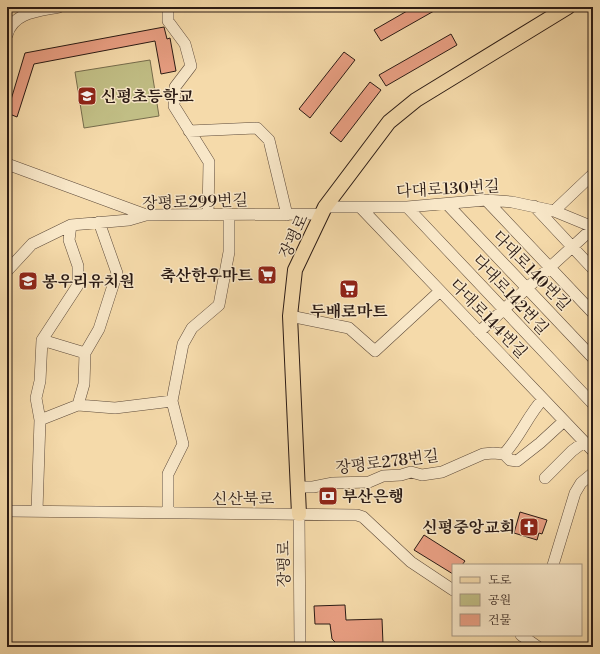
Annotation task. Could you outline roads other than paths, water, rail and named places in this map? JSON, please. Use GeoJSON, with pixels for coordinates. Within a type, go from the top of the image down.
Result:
{"type":"FeatureCollection","features":[{"type":"Feature","properties":{"kind":"main road","name":"장평로"},"geometry":{"type":"LineString","coordinates":[[299,514],[290,316],[295,270],[323,211],[394,117],[416,100],[568,7]]}},
{"type":"Feature","properties":{"kind":"street"},"geometry":{"type":"LineString","coordinates":[[7,35],[8,30],[16,20],[24,14],[59,7]]}},
{"type":"Feature","properties":{"kind":"street"},"geometry":{"type":"LineString","coordinates":[[168,7],[168,21],[185,44],[191,66],[174,87],[174,106],[208,162],[208,215]]}},
{"type":"Feature","properties":{"kind":"street"},"geometry":{"type":"LineString","coordinates":[[189,131],[257,128],[269,140],[287,215]]}},
{"type":"Feature","properties":{"kind":"street"},"geometry":{"type":"LineString","coordinates":[[7,164],[146,215]]}},
{"type":"Feature","properties":{"kind":"street"},"geometry":{"type":"LineString","coordinates":[[554,211],[593,174]]}},
{"type":"Feature","properties":{"kind":"street"},"geometry":{"type":"LineString","coordinates":[[486,200],[593,313]]}},
{"type":"Feature","properties":{"kind":"street","name":"다대로130번길"},"geometry":{"type":"LineString","coordinates":[[323,211],[406,207],[486,200],[512,202],[554,211],[593,228]]}},
{"type":"Feature","properties":{"kind":"street","name":"다대로140번길"},"geometry":{"type":"LineString","coordinates":[[447,204],[593,358]]}},
{"type":"Feature","properties":{"kind":"street"},"geometry":{"type":"LineString","coordinates":[[534,206],[593,269]]}},
{"type":"Feature","properties":{"kind":"street","name":"다대로142번길"},"geometry":{"type":"LineString","coordinates":[[406,207],[593,404]]}},
{"type":"Feature","properties":{"kind":"street","name":"다대로144번길"},"geometry":{"type":"LineString","coordinates":[[361,208],[593,451]]}},
{"type":"Feature","properties":{"kind":"street","name":"장평로299번길"},"geometry":{"type":"LineString","coordinates":[[71,224],[129,220],[146,215],[287,215],[323,211]]}},
{"type":"Feature","properties":{"kind":"street"},"geometry":{"type":"LineString","coordinates":[[168,513],[168,474],[183,444],[172,401],[183,344],[192,328],[219,305],[229,252],[229,215]]}},
{"type":"Feature","properties":{"kind":"street"},"geometry":{"type":"LineString","coordinates":[[78,405],[84,384],[85,353],[99,329],[118,273],[99,222]]}},
{"type":"Feature","properties":{"kind":"street"},"geometry":{"type":"LineString","coordinates":[[7,271],[32,244],[71,224]]}},
{"type":"Feature","properties":{"kind":"street"},"geometry":{"type":"LineString","coordinates":[[37,511],[40,420],[36,398],[40,381],[42,340],[78,285],[78,266],[69,240],[71,224]]}},
{"type":"Feature","properties":{"kind":"street"},"geometry":{"type":"LineString","coordinates":[[479,332],[593,228]]}},
{"type":"Feature","properties":{"kind":"street"},"geometry":{"type":"LineString","coordinates":[[290,316],[349,328],[375,351],[440,291]]}},
{"type":"Feature","properties":{"kind":"street"},"geometry":{"type":"LineString","coordinates":[[42,340],[85,353]]}},
{"type":"Feature","properties":{"kind":"street"},"geometry":{"type":"LineString","coordinates":[[504,454],[536,406],[543,399]]}},
{"type":"Feature","properties":{"kind":"street"},"geometry":{"type":"LineString","coordinates":[[40,420],[78,405],[115,408],[172,401]]}},
{"type":"Feature","properties":{"kind":"street","name":"장평로278번길"},"geometry":{"type":"LineString","coordinates":[[298,487],[314,487],[333,483],[369,482],[384,476],[401,475],[411,472],[422,475],[442,472],[483,454],[504,454],[510,460],[516,461],[540,443],[564,421]]}},
{"type":"Feature","properties":{"kind":"street"},"geometry":{"type":"LineString","coordinates":[[544,478],[572,451],[584,442]]}},
{"type":"Feature","properties":{"kind":"street"},"geometry":{"type":"LineString","coordinates":[[553,564],[575,493],[581,483],[593,473]]}},
{"type":"Feature","properties":{"kind":"street","name":"신산북로"},"geometry":{"type":"LineString","coordinates":[[7,511],[357,515],[363,517],[411,562],[452,589]]}},
{"type":"Feature","properties":{"kind":"street","name":"장평로"},"geometry":{"type":"LineString","coordinates":[[299,514],[300,647]]}},
{"type":"Feature","properties":{"kind":"street"},"geometry":{"type":"LineString","coordinates":[[522,636],[534,641]]}},
{"type":"Feature","properties":{"kind":"place","name":"신평초등학교"},"geometry":{"type":"Point","coordinates":[87,96]}},
{"type":"Feature","properties":{"kind":"place","name":"축산한우마트"},"geometry":{"type":"Point","coordinates":[267,275]}},
{"type":"Feature","properties":{"kind":"place","name":"봉우리유치원"},"geometry":{"type":"Point","coordinates":[28,281]}},
{"type":"Feature","properties":{"kind":"place","name":"두배로마트"},"geometry":{"type":"Point","coordinates":[349,289]}},
{"type":"Feature","properties":{"kind":"place","name":"부산은행"},"geometry":{"type":"Point","coordinates":[328,496]}},
{"type":"Feature","properties":{"kind":"place","name":"신평중앙교회"},"geometry":{"type":"Point","coordinates":[529,527]}}]}
